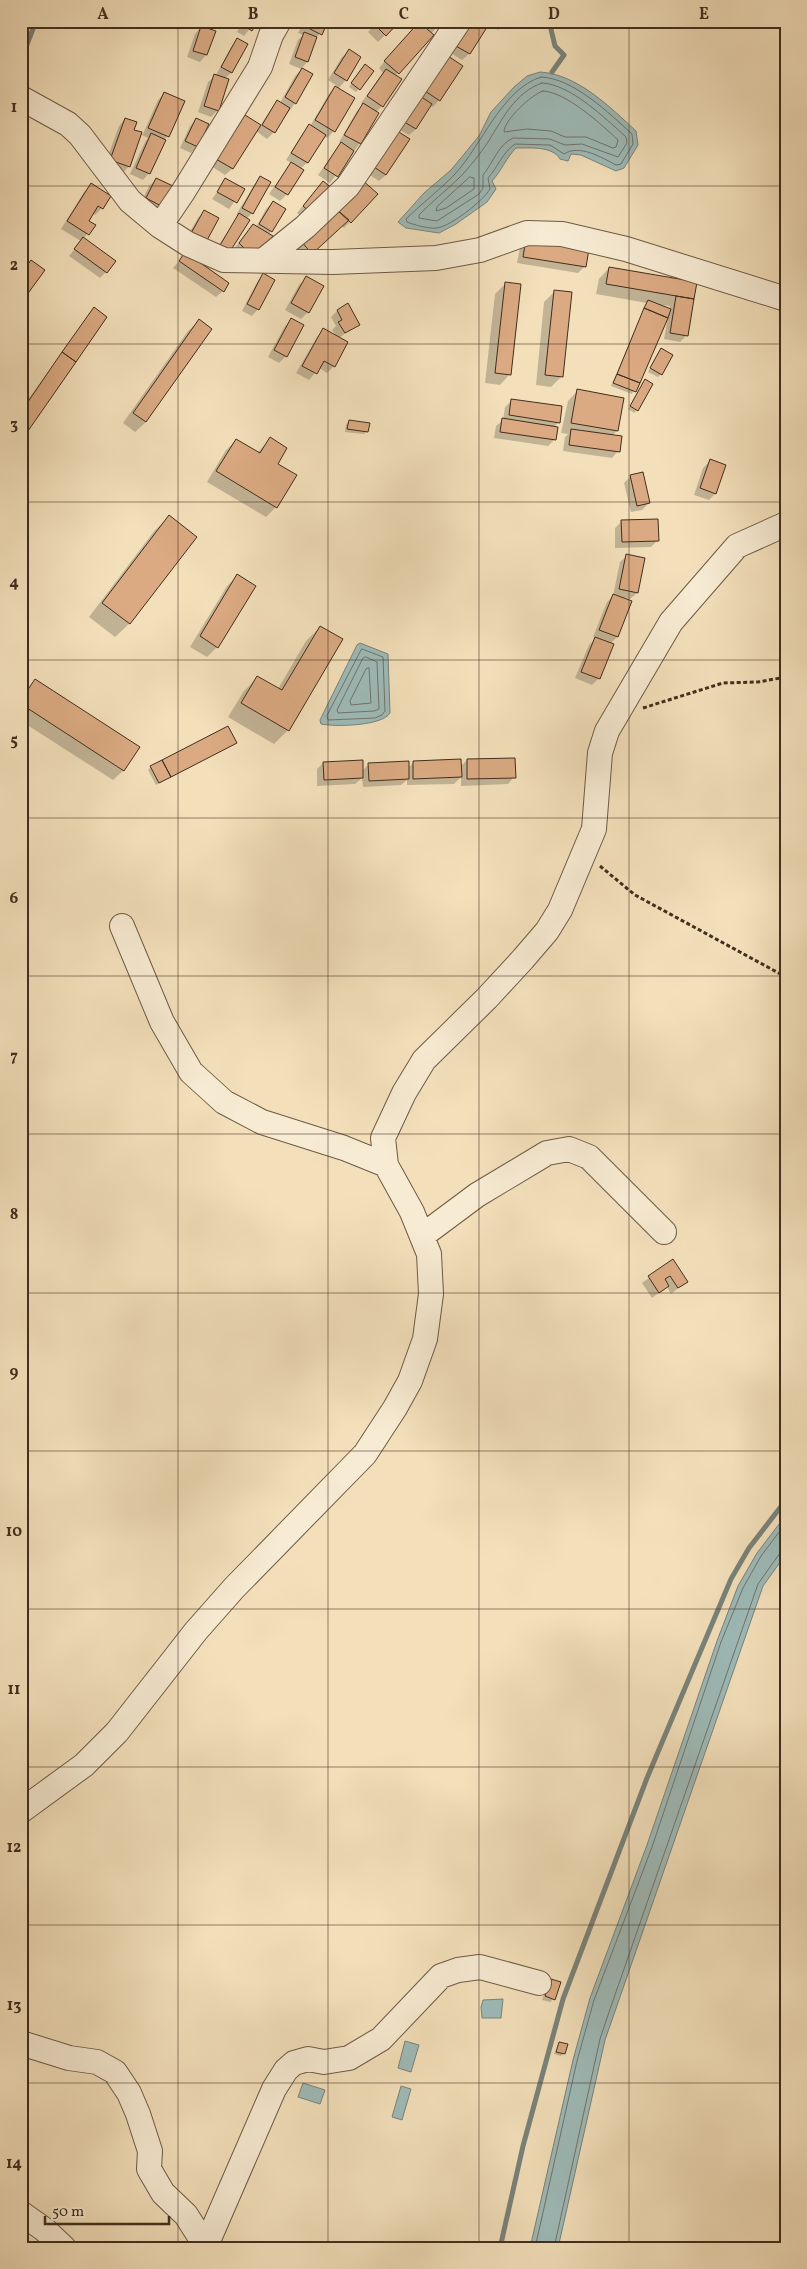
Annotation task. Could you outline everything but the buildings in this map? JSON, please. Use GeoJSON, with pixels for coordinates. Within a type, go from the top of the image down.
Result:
{"type":"FeatureCollection","features":[{"type":"Feature","properties":{"kind":"street"},"geometry":{"type":"LineString","coordinates":[[160,226],[260,67],[271,35],[279,21]]}},
{"type":"Feature","properties":{"kind":"street"},"geometry":{"type":"LineString","coordinates":[[264,260],[305,227],[348,186],[459,21]]}},
{"type":"Feature","properties":{"kind":"street"},"geometry":{"type":"LineString","coordinates":[[21,98],[68,124],[80,136],[130,202],[160,226],[188,244],[224,260],[333,262],[436,258],[480,250],[527,233],[562,234],[626,249],[786,299]]}},
{"type":"Feature","properties":{"kind":"street"},"geometry":{"type":"LineString","coordinates":[[21,1810],[84,1765],[117,1732],[196,1631],[234,1588],[365,1454],[395,1408],[410,1381],[425,1339],[431,1286],[429,1254],[412,1212],[386,1165],[383,1138],[404,1093],[424,1060],[487,998],[547,931],[560,910],[594,829],[600,753],[607,731],[671,622],[737,546],[786,524]]}},
{"type":"Feature","properties":{"kind":"street"},"geometry":{"type":"LineString","coordinates":[[122,926],[162,1022],[191,1072],[224,1102],[262,1122],[344,1148],[386,1165]]}},
{"type":"Feature","properties":{"kind":"street"},"geometry":{"type":"LineString","coordinates":[[422,1236],[477,1195],[539,1158],[547,1154],[569,1149],[589,1157],[664,1232]]}},
{"type":"Feature","properties":{"kind":"street"},"geometry":{"type":"LineString","coordinates":[[205,2247],[274,2089],[286,2070],[294,2063],[308,2058],[324,2062],[349,2058],[381,2039],[441,1976],[458,1970],[480,1967],[539,1983]]}},
{"type":"Feature","properties":{"kind":"street"},"geometry":{"type":"LineString","coordinates":[[21,2043],[69,2058],[96,2062],[115,2072],[129,2093],[138,2114],[150,2151],[149,2169],[163,2193],[186,2215],[205,2247]]}},
{"type":"Feature","properties":{"kind":"street"},"geometry":{"type":"LineString","coordinates":[[21,2213],[64,2248]]}},
{"type":"Feature","properties":{"kind":"path"},"geometry":{"type":"LineString","coordinates":[[614,718],[723,683],[758,682],[786,677]]}},
{"type":"Feature","properties":{"kind":"path"},"geometry":{"type":"LineString","coordinates":[[591,837],[598,865],[635,895],[786,977]]}},
{"type":"Feature","properties":{"kind":"water"},"geometry":{"type":"Polygon","coordinates":[[[540,72],[554,74],[580,85],[604,102],[636,131],[638,145],[624,168],[616,171],[581,155],[571,154],[568,161],[560,159],[557,155],[547,150],[516,148],[492,181],[496,189],[487,202],[456,224],[439,233],[406,228],[398,222],[424,193],[451,170],[479,136],[491,112],[514,87],[527,76],[540,72]]]}},
{"type":"Feature","properties":{"kind":"water"},"geometry":{"type":"Polygon","coordinates":[[[360,643],[388,654],[390,713],[378,721],[369,723],[347,725],[321,724],[320,720],[357,645],[360,643]]]}},
{"type":"Feature","properties":{"kind":"water"},"geometry":{"type":"Polygon","coordinates":[[[786,1515],[786,1554],[763,1586],[605,2040],[558,2248],[530,2248],[573,2060],[590,1998],[647,1845],[717,1641],[738,1586],[757,1553],[786,1515]]]}},
{"type":"Feature","properties":{"kind":"water"},"geometry":{"type":"Polygon","coordinates":[[[503,1999],[501,2018],[482,2018],[481,2007],[483,2000],[503,1999]]]}},
{"type":"Feature","properties":{"kind":"water"},"geometry":{"type":"Polygon","coordinates":[[[405,2041],[419,2045],[411,2072],[398,2068],[405,2041]]]}},
{"type":"Feature","properties":{"kind":"water"},"geometry":{"type":"Polygon","coordinates":[[[303,2083],[325,2090],[320,2104],[298,2097],[303,2083]]]}},
{"type":"Feature","properties":{"kind":"water"},"geometry":{"type":"Polygon","coordinates":[[[401,2086],[411,2089],[402,2120],[392,2117],[401,2086]]]}},
{"type":"Feature","properties":{"kind":"waterway"},"geometry":{"type":"LineString","coordinates":[[21,60],[36,21]]}},
{"type":"Feature","properties":{"kind":"waterway"},"geometry":{"type":"LineString","coordinates":[[549,21],[555,46],[564,55],[552,72]]}},
{"type":"Feature","properties":{"kind":"waterway"},"geometry":{"type":"LineString","coordinates":[[500,2248],[523,2146],[563,1999],[647,1778],[731,1579],[749,1548],[786,1500]]}}]}
